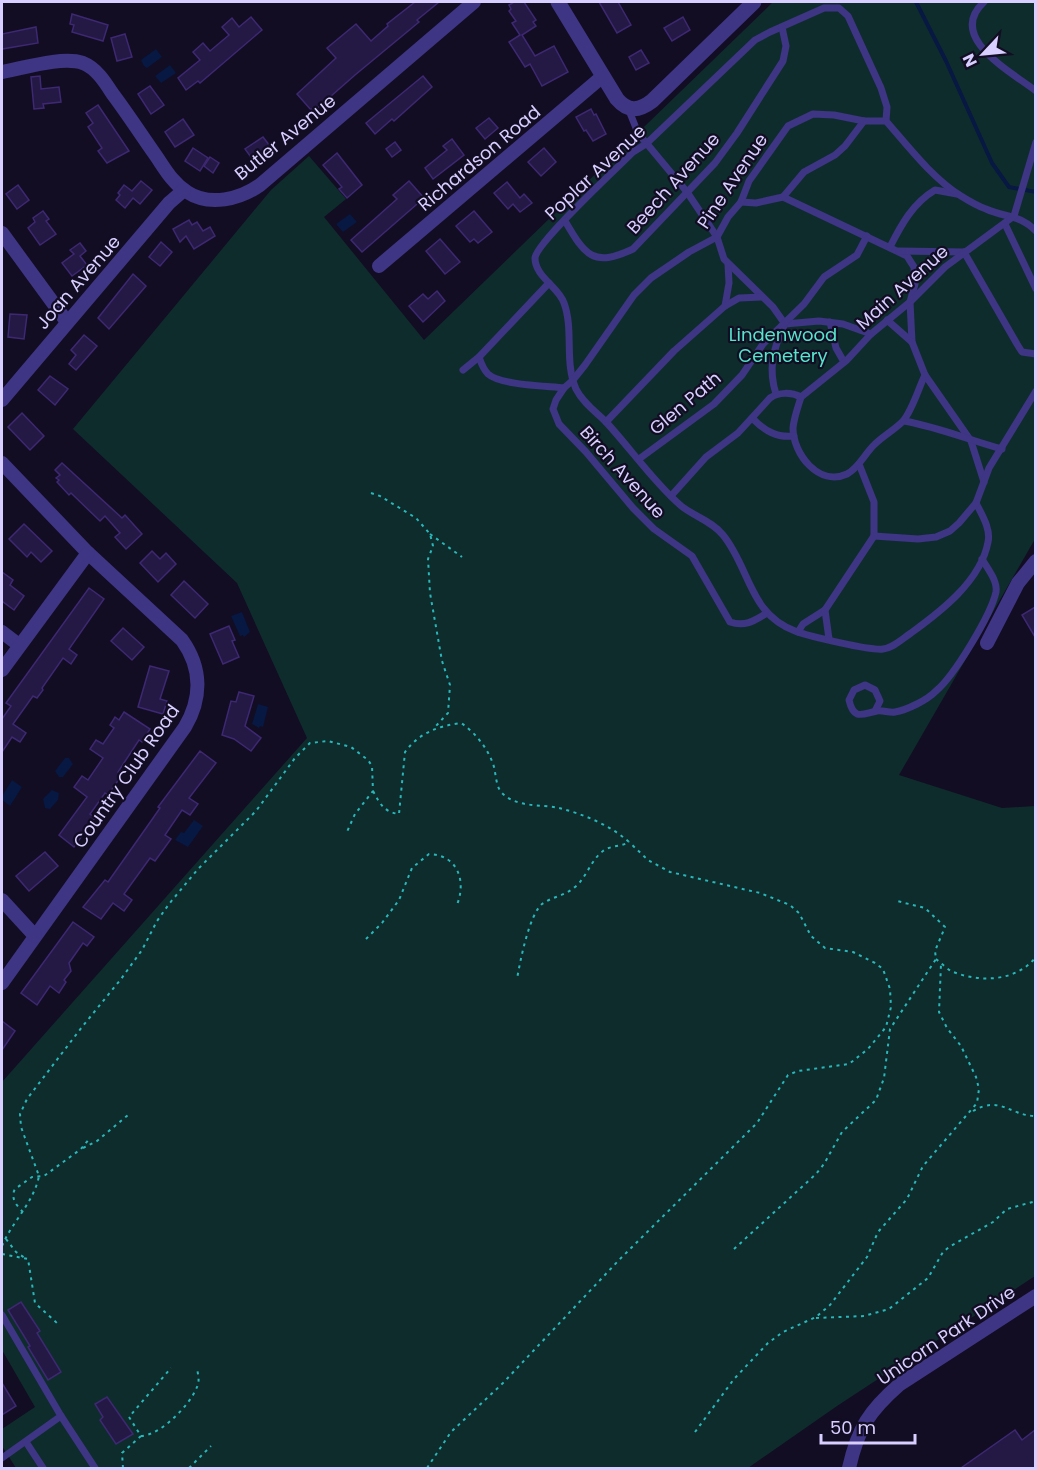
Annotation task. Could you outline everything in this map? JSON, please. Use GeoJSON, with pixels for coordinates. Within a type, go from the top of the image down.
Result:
{"type":"FeatureCollection","features":[{"type":"Feature","properties":{"kind":"street","name":"Butler Avenue"},"geometry":{"type":"LineString","coordinates":[[183,190],[193,196],[212,200],[229,199],[252,191],[474,2]]}},
{"type":"Feature","properties":{"kind":"street"},"geometry":{"type":"LineString","coordinates":[[558,2],[616,99],[628,108],[638,109],[651,101],[754,2]]}},
{"type":"Feature","properties":{"kind":"street"},"geometry":{"type":"LineString","coordinates":[[2,72],[62,62],[87,65],[108,86],[171,178],[183,190]]}},
{"type":"Feature","properties":{"kind":"street","name":"Richardson Road"},"geometry":{"type":"LineString","coordinates":[[379,266],[603,76]]}},
{"type":"Feature","properties":{"kind":"street","name":"Joan Avenue"},"geometry":{"type":"LineString","coordinates":[[2,400],[169,203],[183,190]]}},
{"type":"Feature","properties":{"kind":"street"},"geometry":{"type":"LineString","coordinates":[[2,233],[67,322]]}},
{"type":"Feature","properties":{"kind":"street","name":"Country Club Road"},"geometry":{"type":"LineString","coordinates":[[2,463],[88,553],[182,640],[188,649],[198,678],[197,699],[185,727],[2,983]]}},
{"type":"Feature","properties":{"kind":"street"},"geometry":{"type":"LineString","coordinates":[[2,670],[88,553]]}},
{"type":"Feature","properties":{"kind":"street"},"geometry":{"type":"LineString","coordinates":[[987,643],[1018,583],[1035,561]]}},
{"type":"Feature","properties":{"kind":"street"},"geometry":{"type":"LineString","coordinates":[[2,632],[20,645]]}},
{"type":"Feature","properties":{"kind":"street"},"geometry":{"type":"LineString","coordinates":[[2,900],[35,936]]}},
{"type":"Feature","properties":{"kind":"street","name":"Unicorn Park Drive"},"geometry":{"type":"LineString","coordinates":[[849,1468],[861,1428],[874,1408],[887,1395],[900,1384],[1035,1296]]}},
{"type":"Feature","properties":{"kind":"lane"},"geometry":{"type":"LineString","coordinates":[[984,2],[975,12],[972,21],[971,28],[976,40],[986,52],[1035,91]]}},
{"type":"Feature","properties":{"kind":"lane","name":"Poplar Avenue"},"geometry":{"type":"LineString","coordinates":[[573,380],[564,303],[559,293],[539,271],[535,256],[541,245],[633,152],[646,144],[755,40],[824,8],[839,8],[848,16],[881,88],[887,108],[886,121]]}},
{"type":"Feature","properties":{"kind":"lane","name":"Beech Avenue"},"geometry":{"type":"LineString","coordinates":[[565,220],[576,239],[588,253],[601,259],[619,256],[633,249],[715,163],[783,61],[786,46],[782,27]]}},
{"type":"Feature","properties":{"kind":"lane"},"geometry":{"type":"LineString","coordinates":[[628,108],[635,128],[646,144],[687,192],[717,237],[720,252],[728,264],[762,297],[785,324]]}},
{"type":"Feature","properties":{"kind":"lane","name":"Pine Avenue"},"geometry":{"type":"LineString","coordinates":[[564,388],[573,380],[634,295],[651,278],[689,252],[717,237],[728,217],[741,202],[749,181],[788,126],[813,114],[834,115],[864,121],[886,121]]}},
{"type":"Feature","properties":{"kind":"lane"},"geometry":{"type":"LineString","coordinates":[[783,197],[804,172],[835,155],[845,146],[864,121]]}},
{"type":"Feature","properties":{"kind":"lane"},"geometry":{"type":"LineString","coordinates":[[886,121],[935,174],[959,195],[985,209],[1014,216],[1027,223],[1035,231]]}},
{"type":"Feature","properties":{"kind":"lane","name":"Main Avenue"},"geometry":{"type":"LineString","coordinates":[[801,397],[844,362],[871,333],[909,302],[945,267],[1014,216],[1035,142]]}},
{"type":"Feature","properties":{"kind":"lane"},"geometry":{"type":"LineString","coordinates":[[893,249],[899,228],[910,212],[927,195],[935,190],[959,195]]}},
{"type":"Feature","properties":{"kind":"lane"},"geometry":{"type":"LineString","coordinates":[[741,202],[756,203],[783,197],[907,256],[914,267],[915,284],[909,302],[912,342],[925,375],[971,441],[984,482]]}},
{"type":"Feature","properties":{"kind":"lane"},"geometry":{"type":"LineString","coordinates":[[1005,224],[1035,289]]}},
{"type":"Feature","properties":{"kind":"lane","name":"Glen Path"},"geometry":{"type":"LineString","coordinates":[[639,459],[714,404],[742,375],[763,344],[804,304],[824,277],[857,255],[867,236]]}},
{"type":"Feature","properties":{"kind":"lane"},"geometry":{"type":"LineString","coordinates":[[893,249],[964,252],[1022,352],[1035,354]]}},
{"type":"Feature","properties":{"kind":"lane"},"geometry":{"type":"LineString","coordinates":[[725,306],[729,283],[728,264]]}},
{"type":"Feature","properties":{"kind":"lane"},"geometry":{"type":"LineString","coordinates":[[463,370],[479,357],[549,283]]}},
{"type":"Feature","properties":{"kind":"lane"},"geometry":{"type":"LineString","coordinates":[[606,422],[674,351],[725,306],[739,298],[762,297]]}},
{"type":"Feature","properties":{"kind":"lane"},"geometry":{"type":"LineString","coordinates":[[887,320],[912,342]]}},
{"type":"Feature","properties":{"kind":"lane"},"geometry":{"type":"LineString","coordinates":[[785,324],[831,322],[871,333]]}},
{"type":"Feature","properties":{"kind":"lane"},"geometry":{"type":"LineString","coordinates":[[831,322],[836,348],[844,362]]}},
{"type":"Feature","properties":{"kind":"lane"},"geometry":{"type":"LineString","coordinates":[[776,394],[771,369],[776,342],[785,324]]}},
{"type":"Feature","properties":{"kind":"lane"},"geometry":{"type":"LineString","coordinates":[[479,357],[489,375],[502,381],[564,388]]}},
{"type":"Feature","properties":{"kind":"lane"},"geometry":{"type":"LineString","coordinates":[[671,496],[706,457],[753,419],[776,394],[791,393],[801,397],[795,414],[794,436],[799,450],[809,465],[822,476],[844,475],[859,464],[873,445],[904,421],[925,375]]}},
{"type":"Feature","properties":{"kind":"lane"},"geometry":{"type":"LineString","coordinates":[[573,380],[587,404],[606,422],[671,496],[680,505],[723,534],[753,593],[767,613],[778,623],[798,632],[871,649],[884,649],[896,644],[949,604],[969,581],[982,559],[989,540],[987,527],[976,503]]}},
{"type":"Feature","properties":{"kind":"lane","name":"Birch Avenue"},"geometry":{"type":"LineString","coordinates":[[564,388],[553,409],[559,424],[654,529],[692,556],[730,622],[739,625],[747,624],[767,613]]}},
{"type":"Feature","properties":{"kind":"lane"},"geometry":{"type":"LineString","coordinates":[[874,536],[918,539],[936,537],[950,531],[976,503],[989,468],[1035,391]]}},
{"type":"Feature","properties":{"kind":"lane"},"geometry":{"type":"LineString","coordinates":[[753,419],[774,435],[794,436]]}},
{"type":"Feature","properties":{"kind":"lane"},"geometry":{"type":"LineString","coordinates":[[904,421],[952,432],[971,441],[1002,449]]}},
{"type":"Feature","properties":{"kind":"lane"},"geometry":{"type":"LineString","coordinates":[[798,632],[803,624],[825,610],[874,536],[873,502],[859,464]]}},
{"type":"Feature","properties":{"kind":"lane"},"geometry":{"type":"LineString","coordinates":[[875,711],[880,700],[875,690],[865,685],[854,690],[849,700],[854,711],[864,716],[875,711],[896,712],[918,703],[937,691],[954,670],[989,610],[996,591],[994,579],[982,559]]}},
{"type":"Feature","properties":{"kind":"lane"},"geometry":{"type":"LineString","coordinates":[[825,610],[829,639]]}},
{"type":"Feature","properties":{"kind":"lane"},"geometry":{"type":"LineString","coordinates":[[2,1315],[61,1416],[95,1468]]}},
{"type":"Feature","properties":{"kind":"lane"},"geometry":{"type":"LineString","coordinates":[[2,1458],[61,1416]]}},
{"type":"Feature","properties":{"kind":"lane"},"geometry":{"type":"LineString","coordinates":[[26,1442],[44,1468]]}},
{"type":"Feature","properties":{"kind":"path"},"geometry":{"type":"LineString","coordinates":[[371,493],[380,496],[417,519],[430,534],[462,557]]}},
{"type":"Feature","properties":{"kind":"path"},"geometry":{"type":"LineString","coordinates":[[2,1246],[38,1184],[39,1176],[21,1127],[20,1114],[27,1099],[121,979],[142,950],[157,921],[198,869],[256,811],[295,758],[310,743],[328,741],[339,743],[358,752],[372,766],[373,791],[380,805],[389,812],[399,814],[405,752],[411,744],[434,729],[448,713],[450,685],[442,661],[430,593],[428,559],[433,546],[430,534]]}},
{"type":"Feature","properties":{"kind":"path"},"geometry":{"type":"LineString","coordinates":[[427,1468],[451,1432],[503,1383],[619,1260],[757,1123],[788,1075],[798,1071],[849,1064],[867,1049],[886,1027],[891,1007],[890,989],[883,969],[853,952],[825,948],[811,936],[799,913],[790,905],[760,893],[670,872],[648,860],[622,836],[578,814],[557,808],[517,802],[502,792],[489,755],[471,730],[462,723],[434,729]]}},
{"type":"Feature","properties":{"kind":"path"},"geometry":{"type":"LineString","coordinates":[[346,834],[355,814],[373,791]]}},
{"type":"Feature","properties":{"kind":"path"},"geometry":{"type":"LineString","coordinates":[[517,979],[525,939],[538,909],[543,903],[575,888],[584,878],[591,863],[604,850],[629,842]]}},
{"type":"Feature","properties":{"kind":"path"},"geometry":{"type":"LineString","coordinates":[[366,939],[382,924],[399,900],[412,868],[429,854],[440,854],[452,863],[458,872],[462,885],[456,907]]}},
{"type":"Feature","properties":{"kind":"path"},"geometry":{"type":"LineString","coordinates":[[897,900],[925,908],[945,927],[935,951],[936,959],[951,971],[984,978],[1014,974],[1035,957]]}},
{"type":"Feature","properties":{"kind":"path"},"geometry":{"type":"LineString","coordinates":[[734,1249],[816,1174],[842,1132],[876,1100],[884,1078],[890,1029],[936,959]]}},
{"type":"Feature","properties":{"kind":"path"},"geometry":{"type":"LineString","coordinates":[[1030,963],[1035,965]]}},
{"type":"Feature","properties":{"kind":"path"},"geometry":{"type":"LineString","coordinates":[[695,1432],[734,1379],[759,1352],[775,1337],[813,1318],[830,1305],[867,1257],[879,1232],[912,1192],[923,1166],[976,1103],[978,1083],[961,1046],[947,1028],[939,1012],[941,964]]}},
{"type":"Feature","properties":{"kind":"path"},"geometry":{"type":"LineString","coordinates":[[886,1027],[890,1029]]}},
{"type":"Feature","properties":{"kind":"path"},"geometry":{"type":"LineString","coordinates":[[970,1112],[988,1104],[1004,1106],[1027,1116],[1035,1116]]}},
{"type":"Feature","properties":{"kind":"path"},"geometry":{"type":"LineString","coordinates":[[23,1212],[16,1204],[14,1192],[32,1177],[44,1176],[81,1149],[97,1141],[128,1115]]}},
{"type":"Feature","properties":{"kind":"path"},"geometry":{"type":"LineString","coordinates":[[81,1149],[90,1138]]}},
{"type":"Feature","properties":{"kind":"path"},"geometry":{"type":"LineString","coordinates":[[813,1318],[864,1316],[889,1309],[928,1278],[943,1252],[993,1222],[1007,1209],[1035,1201]]}},
{"type":"Feature","properties":{"kind":"path"},"geometry":{"type":"LineString","coordinates":[[5,1238],[16,1252],[28,1259]]}},
{"type":"Feature","properties":{"kind":"path"},"geometry":{"type":"LineString","coordinates":[[2,1254],[28,1259]]}},
{"type":"Feature","properties":{"kind":"path"},"geometry":{"type":"LineString","coordinates":[[28,1259],[35,1303],[58,1324]]}},
{"type":"Feature","properties":{"kind":"path"},"geometry":{"type":"LineString","coordinates":[[141,1436],[129,1417],[171,1368]]}},
{"type":"Feature","properties":{"kind":"path"},"geometry":{"type":"LineString","coordinates":[[123,1468],[122,1453],[141,1436],[153,1433],[184,1407],[197,1387],[199,1380],[197,1368]]}},
{"type":"Feature","properties":{"kind":"path"},"geometry":{"type":"LineString","coordinates":[[189,1468],[211,1446]]}},
{"type":"Feature","properties":{"kind":"green space","name":"Lindenwood Cemetery"},"geometry":{"type":"Polygon","coordinates":[[[773,2],[1035,2],[1035,539],[899,775],[1002,808],[1035,806],[1035,1276],[837,1406],[748,1468],[16,1468],[2,1446],[2,1429],[35,1407],[2,1350],[2,1082],[307,738],[237,583],[73,429],[271,190],[309,156],[346,199],[324,217],[424,340],[773,2]]]}},
{"type":"Feature","properties":{"kind":"water"},"geometry":{"type":"Polygon","coordinates":[[[156,49],[162,57],[147,68],[141,60],[156,49]]]}},
{"type":"Feature","properties":{"kind":"water"},"geometry":{"type":"Polygon","coordinates":[[[170,65],[176,73],[161,83],[155,76],[170,65]]]}},
{"type":"Feature","properties":{"kind":"water"},"geometry":{"type":"Polygon","coordinates":[[[350,214],[357,222],[343,232],[336,224],[350,214]]]}},
{"type":"Feature","properties":{"kind":"water"},"geometry":{"type":"Polygon","coordinates":[[[242,612],[250,632],[244,637],[240,636],[231,616],[242,612]]]}},
{"type":"Feature","properties":{"kind":"water"},"geometry":{"type":"Polygon","coordinates":[[[258,704],[268,707],[263,727],[259,728],[252,724],[258,704]]]}},
{"type":"Feature","properties":{"kind":"water"},"geometry":{"type":"Polygon","coordinates":[[[65,758],[69,758],[73,764],[63,777],[59,777],[55,771],[65,758]]]}},
{"type":"Feature","properties":{"kind":"water"},"geometry":{"type":"Polygon","coordinates":[[[12,780],[22,787],[10,806],[2,800],[2,796],[12,780]]]}},
{"type":"Feature","properties":{"kind":"water"},"geometry":{"type":"Polygon","coordinates":[[[52,790],[59,793],[58,800],[50,809],[45,808],[43,799],[52,790]]]}},
{"type":"Feature","properties":{"kind":"water"},"geometry":{"type":"Polygon","coordinates":[[[194,820],[203,826],[188,847],[175,840],[194,820]]]}},
{"type":"Feature","properties":{"kind":"building"},"geometry":{"type":"Polygon","coordinates":[[[415,2],[439,2],[417,20],[419,22],[314,111],[311,110],[297,94],[336,58],[327,48],[356,24],[371,41],[388,26],[387,24],[415,2]]]}},
{"type":"Feature","properties":{"kind":"building"},"geometry":{"type":"Polygon","coordinates":[[[514,2],[524,2],[536,20],[533,22],[536,26],[522,35],[535,56],[554,46],[568,72],[542,86],[530,64],[525,67],[509,42],[520,35],[512,23],[516,21],[509,11],[511,9],[509,5],[514,2]]]}},
{"type":"Feature","properties":{"kind":"building"},"geometry":{"type":"Polygon","coordinates":[[[599,2],[618,2],[631,25],[617,33],[599,2]]]}},
{"type":"Feature","properties":{"kind":"building"},"geometry":{"type":"Polygon","coordinates":[[[72,14],[108,25],[103,41],[72,32],[74,25],[70,24],[72,14]]]}},
{"type":"Feature","properties":{"kind":"building"},"geometry":{"type":"Polygon","coordinates":[[[251,17],[262,30],[200,83],[198,81],[186,90],[178,78],[200,60],[193,52],[203,43],[210,51],[229,35],[222,27],[232,18],[239,27],[251,17]]]}},
{"type":"Feature","properties":{"kind":"building"},"geometry":{"type":"Polygon","coordinates":[[[683,17],[690,30],[672,41],[664,28],[683,17]]]}},
{"type":"Feature","properties":{"kind":"building"},"geometry":{"type":"Polygon","coordinates":[[[36,27],[38,43],[2,49],[2,34],[36,27]]]}},
{"type":"Feature","properties":{"kind":"building"},"geometry":{"type":"Polygon","coordinates":[[[125,34],[132,57],[117,61],[111,38],[125,34]]]}},
{"type":"Feature","properties":{"kind":"building"},"geometry":{"type":"Polygon","coordinates":[[[641,50],[649,63],[636,70],[629,57],[641,50]]]}},
{"type":"Feature","properties":{"kind":"building"},"geometry":{"type":"Polygon","coordinates":[[[40,76],[41,89],[59,87],[61,102],[43,104],[44,108],[34,109],[31,77],[40,76]]]}},
{"type":"Feature","properties":{"kind":"building"},"geometry":{"type":"Polygon","coordinates":[[[423,76],[432,87],[394,121],[392,119],[375,134],[366,123],[423,76]]]}},
{"type":"Feature","properties":{"kind":"building"},"geometry":{"type":"Polygon","coordinates":[[[150,86],[164,105],[151,114],[138,94],[150,86]]]}},
{"type":"Feature","properties":{"kind":"building"},"geometry":{"type":"Polygon","coordinates":[[[98,105],[129,151],[107,163],[98,151],[102,148],[88,127],[93,123],[86,113],[98,105]]]}},
{"type":"Feature","properties":{"kind":"building"},"geometry":{"type":"Polygon","coordinates":[[[591,109],[606,134],[593,141],[576,117],[591,109]]]}},
{"type":"Feature","properties":{"kind":"building"},"geometry":{"type":"Polygon","coordinates":[[[489,118],[498,128],[485,139],[476,128],[489,118]]]}},
{"type":"Feature","properties":{"kind":"building"},"geometry":{"type":"Polygon","coordinates":[[[183,119],[194,135],[175,147],[165,132],[183,119]]]}},
{"type":"Feature","properties":{"kind":"building"},"geometry":{"type":"Polygon","coordinates":[[[263,137],[273,150],[256,164],[245,149],[263,137]]]}},
{"type":"Feature","properties":{"kind":"building"},"geometry":{"type":"Polygon","coordinates":[[[452,139],[464,155],[433,179],[425,168],[447,150],[443,146],[452,139]]]}},
{"type":"Feature","properties":{"kind":"building"},"geometry":{"type":"Polygon","coordinates":[[[395,142],[401,150],[392,157],[386,149],[395,142]]]}},
{"type":"Feature","properties":{"kind":"building"},"geometry":{"type":"Polygon","coordinates":[[[193,148],[208,158],[200,171],[185,161],[193,148]]]}},
{"type":"Feature","properties":{"kind":"building"},"geometry":{"type":"Polygon","coordinates":[[[544,148],[556,162],[541,176],[528,162],[544,148]]]}},
{"type":"Feature","properties":{"kind":"building"},"geometry":{"type":"Polygon","coordinates":[[[337,153],[362,185],[347,198],[339,189],[342,187],[323,165],[337,153]]]}},
{"type":"Feature","properties":{"kind":"building"},"geometry":{"type":"Polygon","coordinates":[[[210,157],[219,163],[213,173],[204,166],[210,157]]]}},
{"type":"Feature","properties":{"kind":"building"},"geometry":{"type":"Polygon","coordinates":[[[141,181],[152,190],[140,204],[133,198],[125,208],[116,200],[124,185],[132,191],[141,181]]]}},
{"type":"Feature","properties":{"kind":"building"},"geometry":{"type":"Polygon","coordinates":[[[409,181],[424,198],[362,252],[351,240],[397,199],[393,195],[409,181]]]}},
{"type":"Feature","properties":{"kind":"building"},"geometry":{"type":"Polygon","coordinates":[[[507,182],[520,198],[524,194],[532,203],[520,212],[513,204],[508,209],[494,193],[507,182]]]}},
{"type":"Feature","properties":{"kind":"building"},"geometry":{"type":"Polygon","coordinates":[[[18,185],[29,200],[17,209],[6,194],[18,185]]]}},
{"type":"Feature","properties":{"kind":"building"},"geometry":{"type":"Polygon","coordinates":[[[43,211],[49,219],[46,221],[56,234],[40,245],[28,228],[35,222],[33,218],[43,211]]]}},
{"type":"Feature","properties":{"kind":"building"},"geometry":{"type":"Polygon","coordinates":[[[474,211],[492,232],[478,243],[474,239],[470,242],[456,226],[474,211]]]}},
{"type":"Feature","properties":{"kind":"building"},"geometry":{"type":"Polygon","coordinates":[[[189,220],[192,225],[197,222],[203,231],[210,227],[215,236],[194,249],[186,236],[180,242],[173,229],[189,220]]]}},
{"type":"Feature","properties":{"kind":"building"},"geometry":{"type":"Polygon","coordinates":[[[440,239],[460,262],[445,274],[426,251],[440,239]]]}},
{"type":"Feature","properties":{"kind":"building"},"geometry":{"type":"Polygon","coordinates":[[[161,242],[172,252],[160,266],[149,257],[161,242]]]}},
{"type":"Feature","properties":{"kind":"building"},"geometry":{"type":"Polygon","coordinates":[[[80,243],[86,251],[80,256],[87,265],[72,276],[62,263],[74,254],[70,250],[80,243]]]}},
{"type":"Feature","properties":{"kind":"building"},"geometry":{"type":"Polygon","coordinates":[[[133,274],[146,286],[109,329],[98,318],[133,274]]]}},
{"type":"Feature","properties":{"kind":"building"},"geometry":{"type":"Polygon","coordinates":[[[437,291],[445,301],[423,322],[409,306],[423,294],[428,299],[437,291]]]}},
{"type":"Feature","properties":{"kind":"building"},"geometry":{"type":"Polygon","coordinates":[[[10,314],[27,315],[24,339],[8,337],[10,314]]]}},
{"type":"Feature","properties":{"kind":"building"},"geometry":{"type":"Polygon","coordinates":[[[84,335],[97,346],[76,370],[69,364],[76,355],[71,350],[84,335]]]}},
{"type":"Feature","properties":{"kind":"building"},"geometry":{"type":"Polygon","coordinates":[[[50,376],[68,389],[55,405],[38,390],[50,376]]]}},
{"type":"Feature","properties":{"kind":"building"},"geometry":{"type":"Polygon","coordinates":[[[22,413],[44,436],[30,450],[8,427],[22,413]]]}},
{"type":"Feature","properties":{"kind":"building"},"geometry":{"type":"Polygon","coordinates":[[[62,463],[122,518],[125,515],[142,534],[126,549],[115,537],[120,533],[105,516],[100,521],[57,482],[59,480],[56,478],[60,475],[55,470],[62,463]]]}},
{"type":"Feature","properties":{"kind":"building"},"geometry":{"type":"Polygon","coordinates":[[[24,524],[52,551],[41,562],[31,552],[27,557],[9,539],[24,524]]]}},
{"type":"Feature","properties":{"kind":"building"},"geometry":{"type":"Polygon","coordinates":[[[152,551],[160,559],[166,553],[176,564],[158,582],[140,563],[152,551]]]}},
{"type":"Feature","properties":{"kind":"building"},"geometry":{"type":"Polygon","coordinates":[[[2,572],[13,580],[10,585],[24,596],[14,610],[2,601],[2,572]]]}},
{"type":"Feature","properties":{"kind":"building"},"geometry":{"type":"Polygon","coordinates":[[[184,581],[208,604],[195,618],[171,595],[184,581]]]}},
{"type":"Feature","properties":{"kind":"building"},"geometry":{"type":"Polygon","coordinates":[[[89,588],[104,599],[69,649],[77,655],[71,664],[63,658],[37,698],[33,696],[13,724],[26,733],[20,742],[12,737],[2,752],[2,719],[11,706],[6,703],[89,588]]]}},
{"type":"Feature","properties":{"kind":"building"},"geometry":{"type":"Polygon","coordinates":[[[1035,607],[1035,637],[1022,615],[1035,607]]]}},
{"type":"Feature","properties":{"kind":"building"},"geometry":{"type":"Polygon","coordinates":[[[229,626],[239,657],[223,664],[210,634],[229,626]]]}},
{"type":"Feature","properties":{"kind":"building"},"geometry":{"type":"Polygon","coordinates":[[[123,628],[144,647],[132,660],[111,641],[123,628]]]}},
{"type":"Feature","properties":{"kind":"building"},"geometry":{"type":"Polygon","coordinates":[[[150,666],[169,671],[160,699],[167,701],[163,714],[138,707],[150,666]]]}},
{"type":"Feature","properties":{"kind":"building"},"geometry":{"type":"Polygon","coordinates":[[[239,692],[254,696],[245,726],[261,738],[251,751],[234,739],[222,735],[231,701],[236,702],[239,692]]]}},
{"type":"Feature","properties":{"kind":"building"},"geometry":{"type":"Polygon","coordinates":[[[124,712],[150,729],[142,742],[139,740],[118,772],[122,775],[108,795],[105,793],[90,814],[95,818],[74,847],[59,835],[87,797],[74,787],[82,776],[88,780],[103,758],[90,749],[96,740],[103,744],[114,728],[110,725],[115,717],[119,720],[124,712]]]}},
{"type":"Feature","properties":{"kind":"building"},"geometry":{"type":"Polygon","coordinates":[[[200,751],[216,763],[189,798],[198,804],[190,815],[182,810],[165,835],[171,839],[155,861],[150,858],[124,894],[132,900],[124,911],[113,903],[101,919],[83,907],[105,880],[108,882],[160,808],[158,807],[200,751]]]}},
{"type":"Feature","properties":{"kind":"building"},"geometry":{"type":"Polygon","coordinates":[[[45,852],[58,866],[29,891],[16,876],[45,852]]]}},
{"type":"Feature","properties":{"kind":"building"},"geometry":{"type":"Polygon","coordinates":[[[73,922],[94,937],[87,946],[83,943],[69,963],[71,971],[64,980],[66,982],[59,993],[50,986],[37,1005],[21,993],[73,922]]]}},
{"type":"Feature","properties":{"kind":"building"},"geometry":{"type":"Polygon","coordinates":[[[2,1021],[15,1031],[2,1050],[2,1021]]]}},
{"type":"Feature","properties":{"kind":"building"},"geometry":{"type":"Polygon","coordinates":[[[21,1302],[40,1331],[37,1333],[61,1372],[48,1380],[8,1310],[21,1302]]]}},
{"type":"Feature","properties":{"kind":"building"},"geometry":{"type":"Polygon","coordinates":[[[2,1383],[16,1406],[2,1415],[2,1383]]]}},
{"type":"Feature","properties":{"kind":"building"},"geometry":{"type":"Polygon","coordinates":[[[107,1397],[133,1434],[116,1444],[100,1420],[103,1417],[95,1404],[107,1397]]]}},
{"type":"Feature","properties":{"kind":"building"},"geometry":{"type":"Polygon","coordinates":[[[1015,1430],[1022,1440],[1035,1430],[1035,1468],[961,1468],[1015,1430]]]}},
{"type":"Feature","properties":{"kind":"waterway"},"geometry":{"type":"LineString","coordinates":[[916,2],[946,61],[992,163],[1009,187],[1036,192]]}}]}
